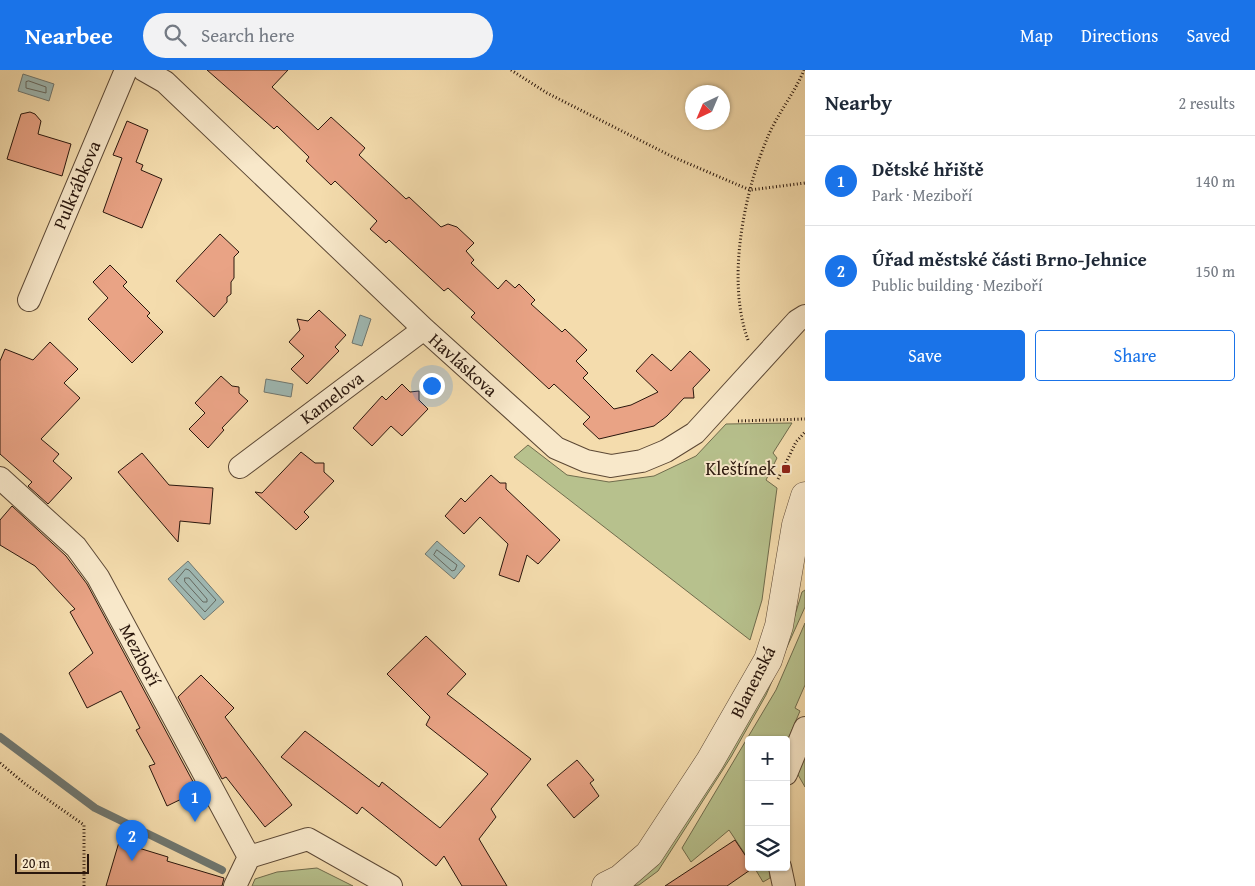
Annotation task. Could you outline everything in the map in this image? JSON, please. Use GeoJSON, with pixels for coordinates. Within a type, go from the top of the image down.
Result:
{"type":"FeatureCollection","features":[{"type":"Feature","properties":{"kind":"street","name":"Pulkrábkova"},"geometry":{"type":"LineString","coordinates":[[29,300],[126,70]]}},
{"type":"Feature","properties":{"kind":"street","name":"Havláskova"},"geometry":{"type":"LineString","coordinates":[[144,70],[165,82],[424,329],[556,448],[586,462],[611,466],[642,461],[695,433],[797,321],[805,316]]}},
{"type":"Feature","properties":{"kind":"street","name":"Kamelova"},"geometry":{"type":"LineString","coordinates":[[240,467],[424,329]]}},
{"type":"Feature","properties":{"kind":"street","name":"Meziboří"},"geometry":{"type":"LineString","coordinates":[[0,478],[76,547],[98,577],[249,857]]}},
{"type":"Feature","properties":{"kind":"street","name":"Blanenská"},"geometry":{"type":"LineString","coordinates":[[606,886],[620,879],[649,854],[710,761],[768,660],[799,552],[796,525],[805,496]]}},
{"type":"Feature","properties":{"kind":"street"},"geometry":{"type":"LineString","coordinates":[[790,764],[805,728]]}},
{"type":"Feature","properties":{"kind":"street"},"geometry":{"type":"LineString","coordinates":[[235,886],[249,857],[308,839],[391,886]]}},
{"type":"Feature","properties":{"kind":"street"},"geometry":{"type":"LineString","coordinates":[[781,871],[784,886]]}},
{"type":"Feature","properties":{"kind":"path"},"geometry":{"type":"LineString","coordinates":[[511,70],[547,93],[673,157],[750,190],[805,183]]}},
{"type":"Feature","properties":{"kind":"path"},"geometry":{"type":"LineString","coordinates":[[757,365],[745,331],[738,300],[738,259],[750,190],[769,134],[804,70]]}},
{"type":"Feature","properties":{"kind":"path"},"geometry":{"type":"LineString","coordinates":[[778,480],[796,442],[805,432]]}},
{"type":"Feature","properties":{"kind":"path"},"geometry":{"type":"LineString","coordinates":[[0,763],[24,784],[84,825],[84,886]]}},
{"type":"Feature","properties":{"kind":"green space"},"geometry":{"type":"Polygon","coordinates":[[[792,423],[773,453],[777,458],[766,480],[777,488],[762,600],[750,640],[514,457],[528,445],[567,475],[609,482],[654,476],[696,456],[726,424],[792,423]]]}},
{"type":"Feature","properties":{"kind":"green space"},"geometry":{"type":"Polygon","coordinates":[[[805,590],[805,607],[766,695],[731,757],[658,871],[639,885],[632,886],[785,648],[802,592],[805,590]]]}},
{"type":"Feature","properties":{"kind":"green space"},"geometry":{"type":"Polygon","coordinates":[[[805,623],[805,685],[795,708],[800,711],[789,736],[749,736],[776,690],[805,623]]]}},
{"type":"Feature","properties":{"kind":"green space"},"geometry":{"type":"Polygon","coordinates":[[[745,742],[745,854],[729,830],[691,862],[682,848],[745,742]]]}},
{"type":"Feature","properties":{"kind":"green space"},"geometry":{"type":"Polygon","coordinates":[[[805,753],[805,787],[797,773],[805,753]]]}},
{"type":"Feature","properties":{"kind":"green space"},"geometry":{"type":"Polygon","coordinates":[[[317,868],[353,886],[252,886],[255,879],[277,872],[317,868]]]}},
{"type":"Feature","properties":{"kind":"green space"},"geometry":{"type":"Polygon","coordinates":[[[756,871],[769,871],[770,878],[763,882],[756,871]]]}},
{"type":"Feature","properties":{"kind":"water"},"geometry":{"type":"Polygon","coordinates":[[[23,74],[54,84],[49,101],[18,91],[23,74]]]}},
{"type":"Feature","properties":{"kind":"water"},"geometry":{"type":"Polygon","coordinates":[[[360,315],[371,319],[362,346],[352,343],[360,315]]]}},
{"type":"Feature","properties":{"kind":"water"},"geometry":{"type":"Polygon","coordinates":[[[266,379],[293,384],[291,397],[264,392],[266,379]]]}},
{"type":"Feature","properties":{"kind":"water"},"geometry":{"type":"Polygon","coordinates":[[[437,541],[465,566],[454,579],[425,554],[437,541]]]}},
{"type":"Feature","properties":{"kind":"water"},"geometry":{"type":"Polygon","coordinates":[[[188,561],[224,602],[204,620],[168,579],[188,561]]]}},
{"type":"Feature","properties":{"kind":"building"},"geometry":{"type":"Polygon","coordinates":[[[207,70],[288,70],[272,87],[318,130],[331,117],[365,148],[359,155],[406,199],[409,197],[441,227],[448,224],[457,227],[474,243],[466,251],[474,260],[471,263],[498,289],[506,280],[515,288],[519,284],[535,300],[531,304],[562,332],[565,329],[587,350],[576,361],[588,373],[583,378],[614,409],[631,405],[658,392],[636,371],[652,354],[671,371],[690,351],[710,370],[693,388],[694,398],[684,398],[667,416],[654,426],[599,439],[583,424],[590,417],[554,384],[549,389],[471,317],[475,313],[448,288],[444,291],[389,240],[386,243],[370,229],[377,221],[335,181],[331,185],[306,161],[309,157],[277,126],[274,129],[207,70]]]}},
{"type":"Feature","properties":{"kind":"building"},"geometry":{"type":"Polygon","coordinates":[[[30,112],[35,114],[41,121],[38,134],[71,144],[62,176],[7,159],[21,114],[30,112]]]}},
{"type":"Feature","properties":{"kind":"building"},"geometry":{"type":"Polygon","coordinates":[[[127,121],[148,130],[136,162],[143,165],[141,170],[162,179],[142,228],[103,212],[122,158],[113,155],[127,121]]]}},
{"type":"Feature","properties":{"kind":"building"},"geometry":{"type":"Polygon","coordinates":[[[220,234],[239,252],[234,257],[234,278],[231,282],[231,294],[227,297],[227,302],[214,317],[176,281],[220,234]]]}},
{"type":"Feature","properties":{"kind":"building"},"geometry":{"type":"Polygon","coordinates":[[[110,265],[127,282],[123,286],[150,313],[147,316],[163,332],[132,363],[88,319],[108,298],[93,282],[110,265]]]}},
{"type":"Feature","properties":{"kind":"building"},"geometry":{"type":"Polygon","coordinates":[[[319,310],[346,335],[335,347],[339,351],[307,384],[291,369],[304,356],[289,342],[300,330],[297,319],[308,321],[319,310]]]}},
{"type":"Feature","properties":{"kind":"building"},"geometry":{"type":"Polygon","coordinates":[[[50,342],[78,369],[64,383],[80,398],[41,439],[59,454],[53,461],[72,478],[48,504],[28,486],[32,482],[0,454],[0,361],[5,349],[33,360],[50,342]]]}},
{"type":"Feature","properties":{"kind":"building"},"geometry":{"type":"Polygon","coordinates":[[[221,376],[232,386],[239,387],[239,393],[248,401],[222,428],[224,430],[208,448],[189,429],[205,413],[195,403],[221,376]]]}},
{"type":"Feature","properties":{"kind":"building"},"geometry":{"type":"Polygon","coordinates":[[[402,384],[410,392],[419,391],[419,400],[428,409],[402,436],[391,426],[372,446],[353,428],[382,396],[386,400],[402,384]]]}},
{"type":"Feature","properties":{"kind":"building"},"geometry":{"type":"Polygon","coordinates":[[[301,452],[315,463],[324,463],[324,472],[334,481],[304,512],[309,517],[296,530],[255,492],[262,493],[301,452]]]}},
{"type":"Feature","properties":{"kind":"building"},"geometry":{"type":"Polygon","coordinates":[[[142,453],[169,485],[213,488],[210,524],[180,521],[178,542],[118,472],[142,453]]]}},
{"type":"Feature","properties":{"kind":"building"},"geometry":{"type":"Polygon","coordinates":[[[491,475],[500,483],[506,483],[506,489],[560,540],[538,564],[527,555],[519,582],[499,575],[508,544],[480,517],[464,534],[445,516],[461,498],[465,502],[491,475]]]}},
{"type":"Feature","properties":{"kind":"building"},"geometry":{"type":"Polygon","coordinates":[[[12,506],[66,556],[87,584],[198,791],[167,806],[149,766],[155,764],[136,730],[140,728],[121,691],[87,708],[69,673],[93,653],[70,612],[75,609],[35,566],[0,545],[0,520],[12,506]]]}},
{"type":"Feature","properties":{"kind":"building"},"geometry":{"type":"Polygon","coordinates":[[[426,636],[466,674],[447,694],[531,759],[491,809],[496,817],[479,839],[507,886],[462,886],[444,856],[436,866],[362,807],[357,814],[281,757],[305,731],[379,787],[382,782],[440,828],[488,774],[426,725],[430,717],[387,674],[426,636]]]}},
{"type":"Feature","properties":{"kind":"building"},"geometry":{"type":"Polygon","coordinates":[[[201,675],[234,708],[225,717],[292,805],[265,827],[226,777],[222,779],[178,697],[201,675]]]}},
{"type":"Feature","properties":{"kind":"building"},"geometry":{"type":"Polygon","coordinates":[[[577,760],[594,780],[590,783],[599,796],[574,818],[547,785],[577,760]]]}},
{"type":"Feature","properties":{"kind":"building"},"geometry":{"type":"Polygon","coordinates":[[[735,840],[745,855],[745,871],[749,871],[727,886],[665,886],[735,840]]]}},
{"type":"Feature","properties":{"kind":"building"},"geometry":{"type":"Polygon","coordinates":[[[119,842],[168,857],[167,861],[224,878],[222,886],[106,886],[119,842]]]}},
{"type":"Feature","properties":{"kind":"waterway"},"geometry":{"type":"LineString","coordinates":[[0,737],[95,808],[222,870]]}},
{"type":"Feature","properties":{"kind":"place","name":"Kleštínek"},"geometry":{"type":"Point","coordinates":[786,469]}},
{"type":"Feature","properties":{"kind":"place","name":"Dětské hřiště"},"geometry":{"type":"Point","coordinates":[195,822]}},
{"type":"Feature","properties":{"kind":"place","name":"Úřad městské části Brno-Jehnice"},"geometry":{"type":"Point","coordinates":[132,861]}}]}
